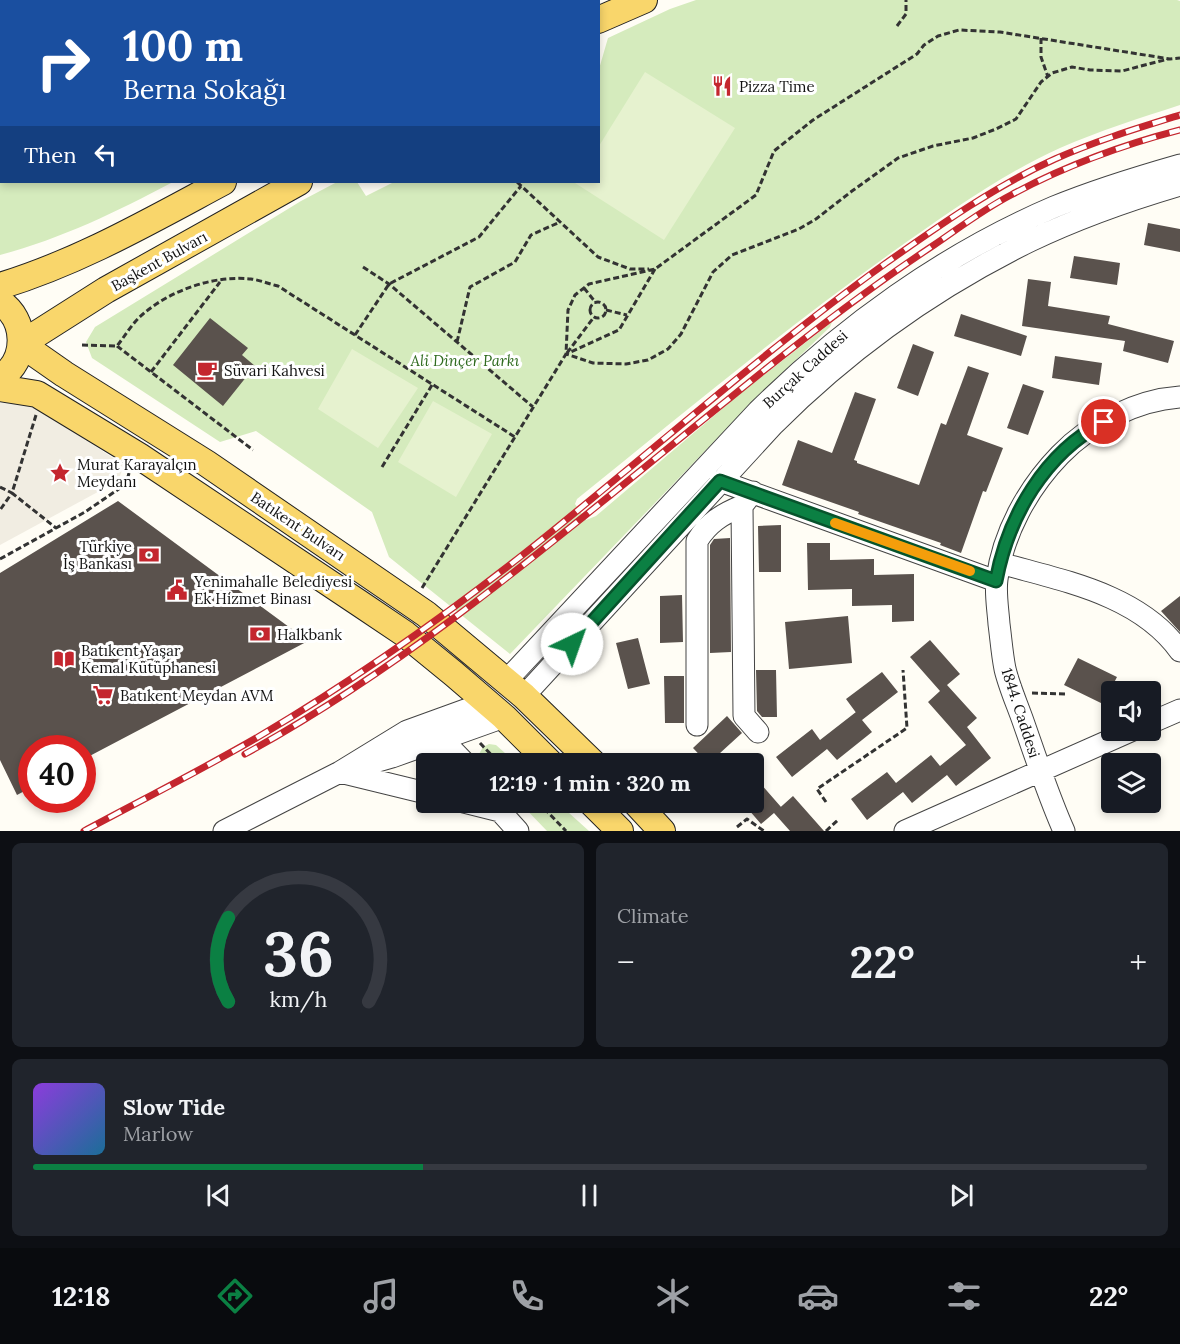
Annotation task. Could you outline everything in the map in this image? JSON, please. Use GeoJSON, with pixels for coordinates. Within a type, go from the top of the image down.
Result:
{"type":"FeatureCollection","features":[{"type":"Feature","properties":{"kind":"main road"},"geometry":{"type":"LineString","coordinates":[[600,19],[644,0]]}},
{"type":"Feature","properties":{"kind":"main road"},"geometry":{"type":"LineString","coordinates":[[0,286],[36,275],[97,250],[221,183]]}},
{"type":"Feature","properties":{"kind":"main road","name":"Başkent Bulvarı"},"geometry":{"type":"LineString","coordinates":[[21,344],[106,290],[297,183]]}},
{"type":"Feature","properties":{"kind":"main road"},"geometry":{"type":"LineString","coordinates":[[0,302],[16,317],[21,344],[12,367],[0,378]]}},
{"type":"Feature","properties":{"kind":"main road","name":"Batıkent Bulvarı"},"geometry":{"type":"LineString","coordinates":[[21,344],[64,374],[206,463],[426,614],[515,689],[582,753]]}},
{"type":"Feature","properties":{"kind":"main road","name":"Batıkent Bulvarı"},"geometry":{"type":"LineString","coordinates":[[0,388],[37,394],[139,456],[405,634],[496,709],[540,753]]}},
{"type":"Feature","properties":{"kind":"main road"},"geometry":{"type":"LineString","coordinates":[[496,709],[515,689]]}},
{"type":"Feature","properties":{"kind":"main road"},"geometry":{"type":"LineString","coordinates":[[602,813],[620,831]]}},
{"type":"Feature","properties":{"kind":"main road"},"geometry":{"type":"LineString","coordinates":[[646,813],[663,831]]}},
{"type":"Feature","properties":{"kind":"street","name":"Burçak Caddesi"},"geometry":{"type":"LineString","coordinates":[[515,689],[759,411],[803,368],[852,327],[928,275],[1023,222],[1094,192],[1180,165]]}},
{"type":"Feature","properties":{"kind":"street","name":"Burçak Caddesi"},"geometry":{"type":"LineString","coordinates":[[515,689],[788,410],[868,342],[944,290],[999,258],[1094,214],[1180,185]]}},
{"type":"Feature","properties":{"kind":"street","name":"1844. Caddesi"},"geometry":{"type":"LineString","coordinates":[[1064,831],[1040,771],[1004,660],[998,572],[1008,538],[1031,491],[1066,449],[1093,428],[1115,416],[1159,400],[1180,397]]}},
{"type":"Feature","properties":{"kind":"street"},"geometry":{"type":"LineString","coordinates":[[720,481],[747,499],[998,572],[1087,588],[1103,594],[1154,624],[1180,651]]}},
{"type":"Feature","properties":{"kind":"street"},"geometry":{"type":"LineString","coordinates":[[698,725],[697,542],[709,525],[747,499]]}},
{"type":"Feature","properties":{"kind":"street"},"geometry":{"type":"LineString","coordinates":[[747,499],[744,716],[758,732]]}},
{"type":"Feature","properties":{"kind":"street"},"geometry":{"type":"LineString","coordinates":[[224,831],[340,772],[414,739],[496,709]]}},
{"type":"Feature","properties":{"kind":"street"},"geometry":{"type":"LineString","coordinates":[[1161,718],[1180,710]]}},
{"type":"Feature","properties":{"kind":"street"},"geometry":{"type":"LineString","coordinates":[[435,731],[456,753]]}},
{"type":"Feature","properties":{"kind":"street"},"geometry":{"type":"LineString","coordinates":[[414,739],[429,753]]}},
{"type":"Feature","properties":{"kind":"street"},"geometry":{"type":"LineString","coordinates":[[905,831],[1108,741]]}},
{"type":"Feature","properties":{"kind":"street"},"geometry":{"type":"LineString","coordinates":[[340,772],[416,791]]}},
{"type":"Feature","properties":{"kind":"street"},"geometry":{"type":"LineString","coordinates":[[505,813],[519,831]]}},
{"type":"Feature","properties":{"kind":"path"},"geometry":{"type":"LineString","coordinates":[[897,26],[906,14],[906,0]]}},
{"type":"Feature","properties":{"kind":"path"},"geometry":{"type":"LineString","coordinates":[[566,354],[568,310],[575,295],[589,285],[655,269],[756,195],[774,151],[813,120],[917,54],[924,45],[938,36],[959,30],[1000,32],[1170,59]]}},
{"type":"Feature","properties":{"kind":"path"},"geometry":{"type":"LineString","coordinates":[[1041,38],[1041,57],[1048,77]]}},
{"type":"Feature","properties":{"kind":"path"},"geometry":{"type":"LineString","coordinates":[[566,354],[593,363],[626,364],[648,360],[668,349],[681,333],[713,272],[732,255],[799,229],[898,158],[933,146],[973,138],[1016,118],[1041,82],[1052,73],[1072,67],[1122,71],[1180,58]]}},
{"type":"Feature","properties":{"kind":"path"},"geometry":{"type":"LineString","coordinates":[[518,183],[598,257],[630,269],[655,269]]}},
{"type":"Feature","properties":{"kind":"path"},"geometry":{"type":"LineString","coordinates":[[355,335],[389,284],[479,237],[522,186]]}},
{"type":"Feature","properties":{"kind":"path"},"geometry":{"type":"LineString","coordinates":[[457,342],[470,287],[515,262],[531,235],[561,222]]}},
{"type":"Feature","properties":{"kind":"path"},"geometry":{"type":"LineString","coordinates":[[363,267],[389,284],[534,407]]}},
{"type":"Feature","properties":{"kind":"path"},"geometry":{"type":"LineString","coordinates":[[566,354],[619,330],[655,269]]}},
{"type":"Feature","properties":{"kind":"path"},"geometry":{"type":"LineString","coordinates":[[117,346],[141,315],[162,299],[188,288],[221,280],[251,279],[278,286],[515,437]]}},
{"type":"Feature","properties":{"kind":"path"},"geometry":{"type":"LineString","coordinates":[[151,372],[221,280]]}},
{"type":"Feature","properties":{"kind":"path"},"geometry":{"type":"LineString","coordinates":[[584,288],[596,303],[603,305],[606,310],[628,315]]}},
{"type":"Feature","properties":{"kind":"path"},"geometry":{"type":"LineString","coordinates":[[596,303],[591,306],[590,311],[594,317],[601,318],[606,310]]}},
{"type":"Feature","properties":{"kind":"path"},"geometry":{"type":"LineString","coordinates":[[421,589],[566,354],[594,317]]}},
{"type":"Feature","properties":{"kind":"path"},"geometry":{"type":"LineString","coordinates":[[82,345],[117,346],[253,450]]}},
{"type":"Feature","properties":{"kind":"path"},"geometry":{"type":"LineString","coordinates":[[382,466],[432,385]]}},
{"type":"Feature","properties":{"kind":"path"},"geometry":{"type":"LineString","coordinates":[[0,510],[12,494],[38,407]]}},
{"type":"Feature","properties":{"kind":"path"},"geometry":{"type":"LineString","coordinates":[[0,559],[85,512],[126,484],[130,468]]}},
{"type":"Feature","properties":{"kind":"path"},"geometry":{"type":"LineString","coordinates":[[0,487],[56,528]]}},
{"type":"Feature","properties":{"kind":"path"},"geometry":{"type":"LineString","coordinates":[[826,802],[817,789],[907,728],[903,670]]}},
{"type":"Feature","properties":{"kind":"path"},"geometry":{"type":"LineString","coordinates":[[1013,693],[1066,694]]}},
{"type":"Feature","properties":{"kind":"path"},"geometry":{"type":"LineString","coordinates":[[479,742],[490,753]]}},
{"type":"Feature","properties":{"kind":"path"},"geometry":{"type":"LineString","coordinates":[[549,813],[566,831]]}},
{"type":"Feature","properties":{"kind":"path"},"geometry":{"type":"LineString","coordinates":[[737,827],[747,819],[764,831]]}},
{"type":"Feature","properties":{"kind":"path"},"geometry":{"type":"LineString","coordinates":[[825,831],[839,819]]}},
{"type":"Feature","properties":{"kind":"green space","name":"Ali Dinçer Parkı"},"geometry":{"type":"Polygon","coordinates":[[[696,0],[1177,0],[1180,1],[1180,105],[1060,148],[1016,170],[973,196],[811,312],[577,499],[575,504],[586,520],[596,516],[742,392],[832,322],[830,327],[752,402],[510,654],[389,557],[372,512],[256,431],[220,442],[92,358],[86,342],[95,327],[301,201],[335,183],[358,183],[366,196],[392,183],[600,183],[600,66],[608,38],[670,9],[696,0]]]}},
{"type":"Feature","properties":{"kind":"green space"},"geometry":{"type":"Polygon","coordinates":[[[645,72],[735,128],[664,240],[575,183],[600,183],[600,144],[645,72]]]}},
{"type":"Feature","properties":{"kind":"green space"},"geometry":{"type":"Polygon","coordinates":[[[0,183],[171,183],[89,223],[46,241],[0,255],[0,183]]]}},
{"type":"Feature","properties":{"kind":"green space"},"geometry":{"type":"Polygon","coordinates":[[[352,349],[418,388],[378,448],[318,409],[352,349]]]}},
{"type":"Feature","properties":{"kind":"green space"},"geometry":{"type":"Polygon","coordinates":[[[433,401],[492,434],[456,497],[398,462],[433,401]]]}},
{"type":"Feature","properties":{"kind":"green space"},"geometry":{"type":"Polygon","coordinates":[[[489,744],[496,745],[505,753],[480,753],[483,747],[489,744]]]}},
{"type":"Feature","properties":{"kind":"green space"},"geometry":{"type":"Polygon","coordinates":[[[530,813],[569,813],[589,831],[547,831],[530,813]]]}},
{"type":"Feature","properties":{"kind":"shaded area","name":"Murat Karayalçın Meydanı"},"geometry":{"type":"Polygon","coordinates":[[[0,403],[26,404],[41,411],[124,465],[118,481],[0,545],[0,403]]]}},
{"type":"Feature","properties":{"kind":"building"},"geometry":{"type":"Polygon","coordinates":[[[1148,223],[1180,229],[1180,252],[1144,245],[1148,223]]]}},
{"type":"Feature","properties":{"kind":"building"},"geometry":{"type":"Polygon","coordinates":[[[1074,256],[1120,263],[1117,285],[1070,278],[1074,256]]]}},
{"type":"Feature","properties":{"kind":"building"},"geometry":{"type":"Polygon","coordinates":[[[1028,279],[1051,282],[1048,306],[1110,316],[1108,324],[1174,341],[1168,363],[1123,351],[1125,341],[1022,326],[1028,279]]]}},
{"type":"Feature","properties":{"kind":"building"},"geometry":{"type":"Polygon","coordinates":[[[961,314],[1027,336],[1021,356],[954,336],[961,314]]]}},
{"type":"Feature","properties":{"kind":"building"},"geometry":{"type":"Polygon","coordinates":[[[210,318],[248,348],[242,355],[255,366],[223,406],[173,365],[210,318]]]}},
{"type":"Feature","properties":{"kind":"building"},"geometry":{"type":"Polygon","coordinates":[[[913,344],[934,352],[918,396],[897,388],[913,344]]]}},
{"type":"Feature","properties":{"kind":"building"},"geometry":{"type":"Polygon","coordinates":[[[1055,356],[1102,363],[1099,385],[1052,378],[1055,356]]]}},
{"type":"Feature","properties":{"kind":"building"},"geometry":{"type":"Polygon","coordinates":[[[968,366],[989,373],[967,435],[1003,448],[986,492],[983,491],[961,553],[940,545],[941,543],[782,485],[798,440],[832,453],[855,392],[876,399],[854,460],[919,485],[941,423],[946,425],[968,366]]]}},
{"type":"Feature","properties":{"kind":"building"},"geometry":{"type":"Polygon","coordinates":[[[1023,384],[1044,391],[1028,435],[1007,428],[1023,384]]]}},
{"type":"Feature","properties":{"kind":"building","name":"Batıkent Meydan AVM"},"geometry":{"type":"Polygon","coordinates":[[[118,501],[308,641],[96,753],[96,735],[18,735],[17,795],[0,760],[0,573],[118,501]]]}},
{"type":"Feature","properties":{"kind":"building"},"geometry":{"type":"Polygon","coordinates":[[[781,525],[781,572],[759,572],[758,526],[781,525]]]}},
{"type":"Feature","properties":{"kind":"building"},"geometry":{"type":"Polygon","coordinates":[[[730,538],[731,652],[710,653],[710,545],[714,539],[730,538]]]}},
{"type":"Feature","properties":{"kind":"building"},"geometry":{"type":"Polygon","coordinates":[[[807,543],[830,543],[830,560],[874,559],[874,575],[914,574],[914,621],[892,622],[892,605],[852,606],[852,589],[808,590],[807,543]]]}},
{"type":"Feature","properties":{"kind":"building"},"geometry":{"type":"Polygon","coordinates":[[[682,595],[683,642],[660,643],[660,596],[682,595]]]}},
{"type":"Feature","properties":{"kind":"building"},"geometry":{"type":"Polygon","coordinates":[[[1180,596],[1180,632],[1161,611],[1180,596]]]}},
{"type":"Feature","properties":{"kind":"building"},"geometry":{"type":"Polygon","coordinates":[[[848,616],[852,663],[789,669],[785,622],[848,616]]]}},
{"type":"Feature","properties":{"kind":"building"},"geometry":{"type":"Polygon","coordinates":[[[638,638],[650,684],[628,689],[616,643],[638,638]]]}},
{"type":"Feature","properties":{"kind":"building"},"geometry":{"type":"Polygon","coordinates":[[[930,640],[960,674],[947,685],[977,718],[967,727],[991,758],[956,786],[947,775],[912,803],[903,792],[867,820],[851,799],[887,772],[896,783],[931,755],[940,766],[966,745],[928,702],[940,691],[910,657],[930,640]]]}},
{"type":"Feature","properties":{"kind":"building"},"geometry":{"type":"Polygon","coordinates":[[[1078,658],[1117,677],[1115,681],[1101,681],[1101,703],[1064,685],[1078,658]]]}},
{"type":"Feature","properties":{"kind":"building"},"geometry":{"type":"Polygon","coordinates":[[[756,670],[776,670],[777,717],[762,717],[757,711],[756,670]]]}},
{"type":"Feature","properties":{"kind":"building"},"geometry":{"type":"Polygon","coordinates":[[[882,672],[898,692],[862,720],[872,732],[837,760],[827,749],[792,777],[776,757],[812,729],[820,740],[856,712],[846,699],[882,672]]]}},
{"type":"Feature","properties":{"kind":"building"},"geometry":{"type":"Polygon","coordinates":[[[664,676],[684,676],[684,723],[665,723],[664,676]]]}},
{"type":"Feature","properties":{"kind":"building"},"geometry":{"type":"Polygon","coordinates":[[[727,716],[742,733],[720,753],[698,753],[693,748],[727,716]]]}},
{"type":"Feature","properties":{"kind":"building"},"geometry":{"type":"Polygon","coordinates":[[[764,788],[781,807],[761,824],[752,813],[764,813],[764,788]]]}},
{"type":"Feature","properties":{"kind":"building"},"geometry":{"type":"Polygon","coordinates":[[[793,796],[824,831],[790,831],[774,813],[793,796]]]}},
{"type":"Feature","properties":{"kind":"railway"},"geometry":{"type":"LineString","coordinates":[[84,831],[258,737],[361,672],[428,626],[525,553],[840,297],[968,207],[1011,181],[1055,159],[1180,115]]}},
{"type":"Feature","properties":{"kind":"railway"},"geometry":{"type":"LineString","coordinates":[[245,754],[310,716],[435,632],[495,587],[805,338],[881,281],[991,206],[1072,166],[1180,130]]}},
{"type":"Feature","properties":{"kind":"slow traffic"},"geometry":{"type":"LineString","coordinates":[[835,523],[970,571]]}},
{"type":"Feature","properties":{"kind":"place","name":"Pizza Time"},"geometry":{"type":"Point","coordinates":[722,86]}},
{"type":"Feature","properties":{"kind":"place","name":"Süvari Kahvesi"},"geometry":{"type":"Point","coordinates":[207,370]}},
{"type":"Feature","properties":{"kind":"place","name":"Murat Karayalçın Meydanı"},"geometry":{"type":"Point","coordinates":[60,473]}},
{"type":"Feature","properties":{"kind":"place","name":"Türkiye İş Bankası"},"geometry":{"type":"Point","coordinates":[149,555]}},
{"type":"Feature","properties":{"kind":"place","name":"Yenimahalle Belediyesi Ek Hizmet Binası"},"geometry":{"type":"Point","coordinates":[177,590]}},
{"type":"Feature","properties":{"kind":"place","name":"Halkbank"},"geometry":{"type":"Point","coordinates":[260,634]}},
{"type":"Feature","properties":{"kind":"place","name":"Batıkent Yaşar Kemal Kütüphanesi"},"geometry":{"type":"Point","coordinates":[64,659]}},
{"type":"Feature","properties":{"kind":"place","name":"Batıkent Meydan AVM"},"geometry":{"type":"Point","coordinates":[103,695]}},
{"type":"Feature","properties":{"kind":"route"},"geometry":{"type":"LineString","coordinates":[[572,644],[720,481],[996,581],[1008,538],[1017,515],[1031,491],[1066,449],[1080,436],[1104,422]]}}]}
